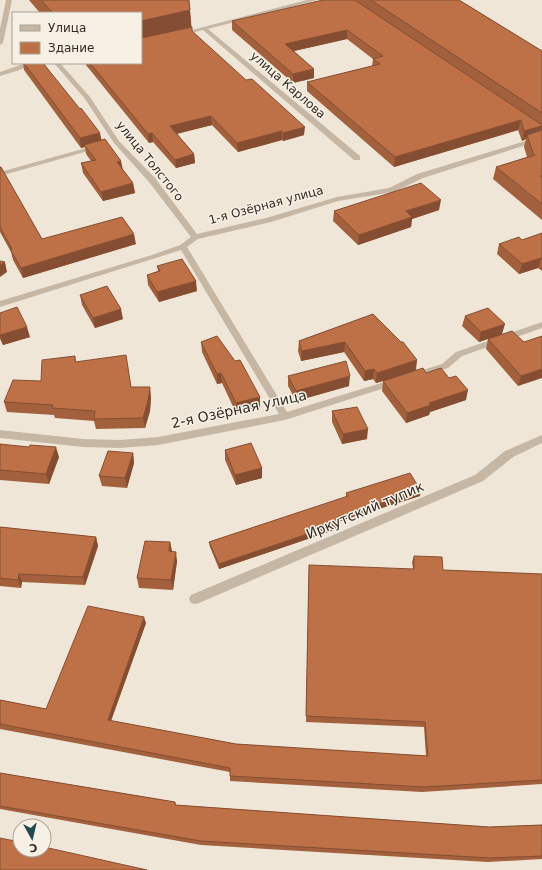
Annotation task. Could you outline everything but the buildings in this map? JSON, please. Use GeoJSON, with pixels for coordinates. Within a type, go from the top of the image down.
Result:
{"type":"FeatureCollection","features":[{"type":"Feature","properties":{"kind":"street"},"geometry":{"type":"LineString","coordinates":[[0,43],[9,0]]}},
{"type":"Feature","properties":{"kind":"street"},"geometry":{"type":"LineString","coordinates":[[177,35],[314,0]]}},
{"type":"Feature","properties":{"kind":"street","name":"улица Карлова"},"geometry":{"type":"LineString","coordinates":[[205,29],[356,158]]}},
{"type":"Feature","properties":{"kind":"street"},"geometry":{"type":"LineString","coordinates":[[0,74],[29,64]]}},
{"type":"Feature","properties":{"kind":"street","name":"улица Толстого"},"geometry":{"type":"LineString","coordinates":[[58,64],[88,98],[109,144],[152,180],[195,237]]}},
{"type":"Feature","properties":{"kind":"street","name":"1-я Озёрная улица"},"geometry":{"type":"LineString","coordinates":[[0,304],[155,257],[183,247],[195,237],[268,220],[337,198],[391,190],[420,176],[542,138]]}},
{"type":"Feature","properties":{"kind":"street"},"geometry":{"type":"LineString","coordinates":[[0,174],[109,144]]}},
{"type":"Feature","properties":{"kind":"street"},"geometry":{"type":"LineString","coordinates":[[183,247],[285,416]]}},
{"type":"Feature","properties":{"kind":"street","name":"2-я Озёрная улица"},"geometry":{"type":"LineString","coordinates":[[0,434],[120,444],[158,441],[285,416],[445,366],[459,354],[542,325]]}},
{"type":"Feature","properties":{"kind":"street","name":"Иркутский тупик"},"geometry":{"type":"LineString","coordinates":[[195,599],[479,478],[509,454],[542,439]]}}]}
